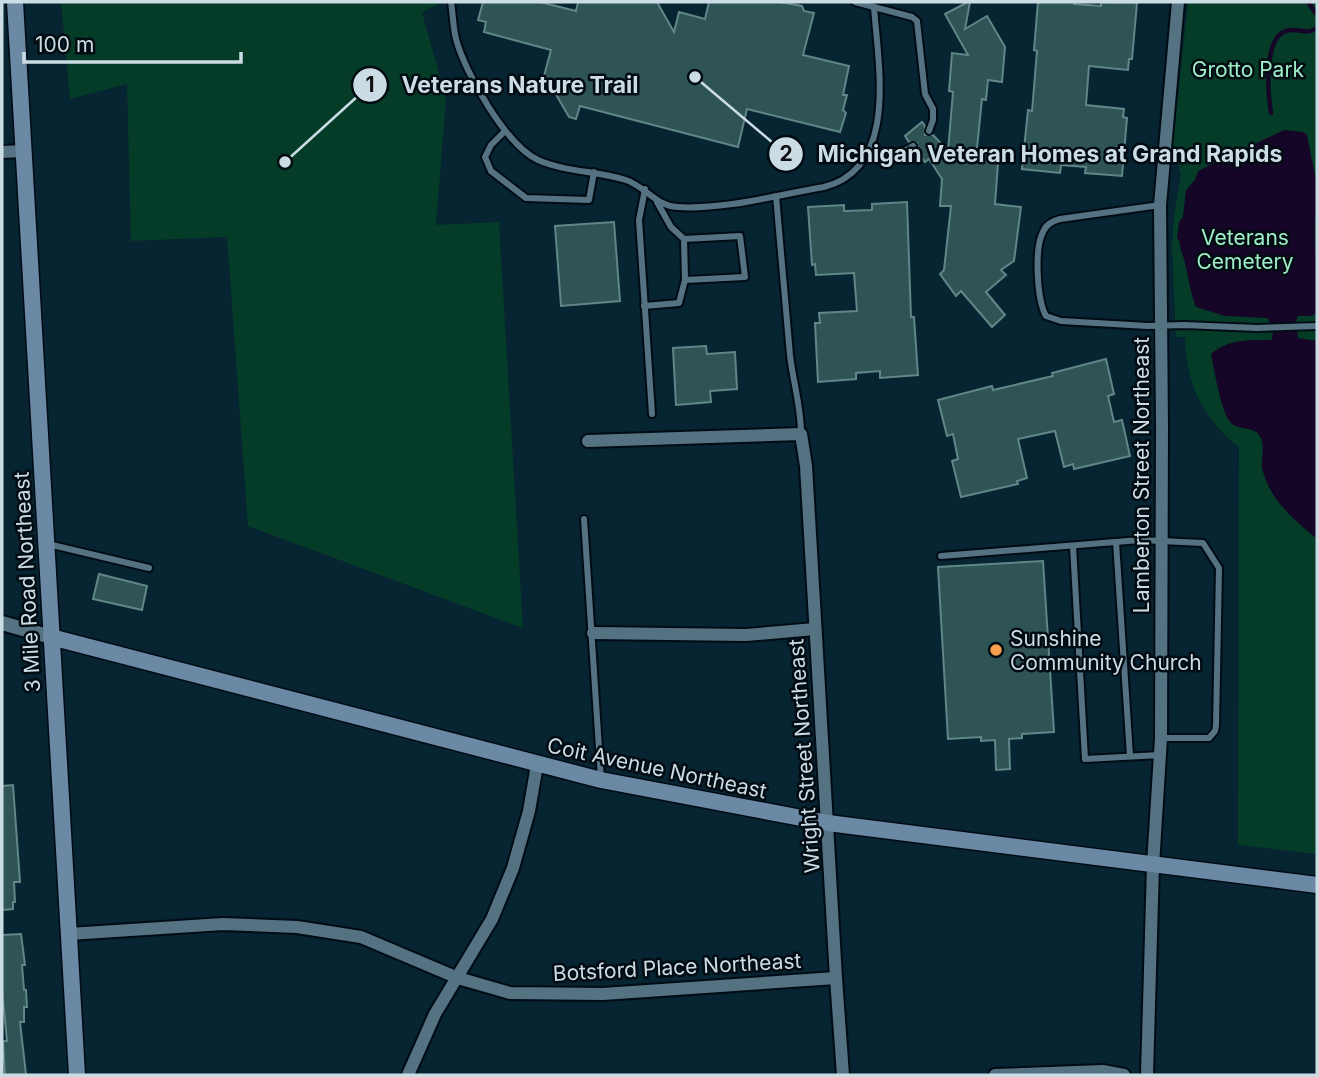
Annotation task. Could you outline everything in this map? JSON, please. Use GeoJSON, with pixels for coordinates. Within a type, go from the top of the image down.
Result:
{"type":"FeatureCollection","features":[{"type":"Feature","properties":{"kind":"main road","name":"3 Mile Road Northeast"},"geometry":{"type":"LineString","coordinates":[[15,2],[77,1075]]}},
{"type":"Feature","properties":{"kind":"main road","name":"Coit Avenue Northeast"},"geometry":{"type":"LineString","coordinates":[[51,637],[601,780],[828,823],[1317,885]]}},
{"type":"Feature","properties":{"kind":"street","name":"Lamberton Street Northeast"},"geometry":{"type":"LineString","coordinates":[[1147,1075],[1153,865],[1161,755],[1160,205],[1178,2]]}},
{"type":"Feature","properties":{"kind":"street"},"geometry":{"type":"LineString","coordinates":[[2,152],[24,150]]}},
{"type":"Feature","properties":{"kind":"street"},"geometry":{"type":"LineString","coordinates":[[589,441],[801,433]]}},
{"type":"Feature","properties":{"kind":"street","name":"Wright Street Northeast"},"geometry":{"type":"LineString","coordinates":[[801,433],[806,466],[844,1075]]}},
{"type":"Feature","properties":{"kind":"street","name":"Coit Avenue Northeast"},"geometry":{"type":"LineString","coordinates":[[2,623],[51,637]]}},
{"type":"Feature","properties":{"kind":"street"},"geometry":{"type":"LineString","coordinates":[[593,633],[746,635],[815,629]]}},
{"type":"Feature","properties":{"kind":"street"},"geometry":{"type":"LineString","coordinates":[[408,1075],[435,1014],[492,919],[513,868],[529,811],[537,765]]}},
{"type":"Feature","properties":{"kind":"street","name":"Botsford Place Northeast"},"geometry":{"type":"LineString","coordinates":[[69,934],[223,924],[297,927],[361,937],[458,978],[510,993],[603,994],[836,978]]}},
{"type":"Feature","properties":{"kind":"street"},"geometry":{"type":"LineString","coordinates":[[995,1075],[1104,1071],[1124,1075]]}},
{"type":"Feature","properties":{"kind":"lane"},"geometry":{"type":"LineString","coordinates":[[451,2],[456,38],[463,57],[505,132],[528,154],[538,159],[626,180],[645,189],[656,200],[671,227],[684,239],[740,236],[745,277],[685,280]]}},
{"type":"Feature","properties":{"kind":"lane"},"geometry":{"type":"LineString","coordinates":[[855,2],[912,17],[919,24],[925,94],[933,109],[929,131]]}},
{"type":"Feature","properties":{"kind":"lane"},"geometry":{"type":"LineString","coordinates":[[656,200],[669,206],[691,207],[776,196],[841,181],[861,165],[870,151],[880,100],[874,7]]}},
{"type":"Feature","properties":{"kind":"lane"},"geometry":{"type":"LineString","coordinates":[[505,132],[491,145],[485,157],[491,171],[526,198],[589,200],[593,172]]}},
{"type":"Feature","properties":{"kind":"lane"},"geometry":{"type":"LineString","coordinates":[[870,151],[894,154],[913,146]]}},
{"type":"Feature","properties":{"kind":"lane"},"geometry":{"type":"LineString","coordinates":[[645,189],[639,220],[652,414]]}},
{"type":"Feature","properties":{"kind":"lane"},"geometry":{"type":"LineString","coordinates":[[776,196],[790,355],[799,399],[801,433]]}},
{"type":"Feature","properties":{"kind":"lane"},"geometry":{"type":"LineString","coordinates":[[1160,205],[1054,220],[1043,232],[1038,262],[1044,312],[1050,318],[1061,321],[1098,324],[1266,328],[1317,326]]}},
{"type":"Feature","properties":{"kind":"lane"},"geometry":{"type":"LineString","coordinates":[[645,306],[679,303],[685,280],[684,239]]}},
{"type":"Feature","properties":{"kind":"lane"},"geometry":{"type":"LineString","coordinates":[[584,519],[601,780]]}},
{"type":"Feature","properties":{"kind":"lane"},"geometry":{"type":"LineString","coordinates":[[941,556],[1116,542],[1160,540],[1203,543],[1217,564],[1219,574],[1215,731],[1205,739],[1161,738]]}},
{"type":"Feature","properties":{"kind":"lane"},"geometry":{"type":"LineString","coordinates":[[1116,542],[1130,756]]}},
{"type":"Feature","properties":{"kind":"lane"},"geometry":{"type":"LineString","coordinates":[[46,543],[149,568]]}},
{"type":"Feature","properties":{"kind":"lane"},"geometry":{"type":"LineString","coordinates":[[1073,546],[1085,759],[1161,755]]}},
{"type":"Feature","properties":{"kind":"green space"},"geometry":{"type":"Polygon","coordinates":[[[61,2],[443,2],[422,12],[446,99],[436,225],[499,222],[523,628],[248,526],[227,237],[131,241],[127,84],[70,99],[61,2]]]}},
{"type":"Feature","properties":{"kind":"green space","name":"Veterans Cemetery"},"geometry":{"type":"Polygon","coordinates":[[[1188,2],[1317,2],[1317,854],[1238,845],[1239,447],[1215,424],[1198,399],[1189,370],[1185,337],[1176,337],[1172,248],[1181,175],[1173,144],[1188,2]]]}},
{"type":"Feature","properties":{"kind":"shaded area"},"geometry":{"type":"Polygon","coordinates":[[[1284,130],[1307,135],[1317,185],[1317,313],[1312,316],[1298,316],[1296,321],[1298,338],[1317,341],[1317,539],[1292,517],[1272,492],[1262,467],[1261,439],[1256,432],[1237,427],[1230,422],[1216,379],[1211,354],[1232,343],[1271,340],[1273,332],[1270,323],[1267,318],[1225,316],[1196,307],[1177,238],[1186,190],[1195,180],[1198,171],[1284,130]]]}},
{"type":"Feature","properties":{"kind":"building"},"geometry":{"type":"Polygon","coordinates":[[[483,2],[540,2],[576,11],[578,2],[657,2],[674,32],[679,12],[705,19],[709,2],[780,2],[802,6],[804,11],[814,13],[803,55],[849,66],[843,95],[847,95],[843,110],[846,113],[840,132],[747,109],[738,147],[580,106],[576,119],[569,117],[554,91],[541,87],[551,50],[484,32],[486,22],[478,20],[483,2]]]}},
{"type":"Feature","properties":{"kind":"building"},"geometry":{"type":"Polygon","coordinates":[[[968,2],[965,29],[987,16],[1005,47],[1002,82],[988,80],[986,100],[982,99],[977,148],[999,150],[995,204],[1021,207],[1014,261],[1001,270],[1006,275],[986,292],[1005,315],[992,327],[961,291],[956,296],[940,274],[944,270],[951,206],[940,206],[942,179],[929,159],[925,162],[916,151],[917,143],[909,142],[905,136],[922,122],[925,135],[933,135],[948,151],[953,92],[949,91],[952,53],[968,55],[945,14],[968,2]]]}},
{"type":"Feature","properties":{"kind":"building"},"geometry":{"type":"Polygon","coordinates":[[[1038,2],[1074,2],[1101,6],[1101,2],[1137,3],[1132,59],[1129,59],[1128,70],[1089,66],[1086,105],[1124,109],[1123,117],[1127,118],[1122,176],[1085,173],[1086,167],[1061,165],[1060,173],[1022,169],[1028,110],[1032,111],[1038,2]]]}},
{"type":"Feature","properties":{"kind":"building"},"geometry":{"type":"Polygon","coordinates":[[[907,202],[911,317],[914,317],[918,375],[880,378],[880,371],[856,373],[856,379],[818,382],[815,323],[820,323],[819,313],[857,311],[854,273],[816,275],[815,264],[812,265],[808,207],[844,205],[844,211],[872,210],[872,204],[907,202]]]}},
{"type":"Feature","properties":{"kind":"building"},"geometry":{"type":"Polygon","coordinates":[[[614,222],[620,301],[561,306],[555,226],[614,222]]]}},
{"type":"Feature","properties":{"kind":"building"},"geometry":{"type":"Polygon","coordinates":[[[706,346],[707,354],[735,352],[737,389],[710,391],[711,402],[676,405],[673,348],[706,346]]]}},
{"type":"Feature","properties":{"kind":"building"},"geometry":{"type":"Polygon","coordinates":[[[1106,359],[1114,394],[1108,396],[1114,422],[1122,420],[1130,456],[1074,469],[1073,464],[1064,467],[1055,431],[1018,439],[1027,478],[1017,481],[1018,484],[961,497],[952,461],[958,459],[953,434],[947,436],[938,400],[992,386],[993,390],[1053,376],[1052,373],[1106,359]]]}},
{"type":"Feature","properties":{"kind":"building","name":"Sunshine Community Church"},"geometry":{"type":"Polygon","coordinates":[[[1043,561],[1054,732],[1022,734],[1022,738],[1009,739],[1010,769],[996,770],[995,740],[981,741],[981,737],[948,739],[938,567],[1043,561]]]}},
{"type":"Feature","properties":{"kind":"building"},"geometry":{"type":"Polygon","coordinates":[[[99,574],[147,586],[142,610],[93,599],[99,574]]]}},
{"type":"Feature","properties":{"kind":"building"},"geometry":{"type":"Polygon","coordinates":[[[13,785],[20,882],[14,882],[13,909],[2,910],[2,786],[13,785]]]}},
{"type":"Feature","properties":{"kind":"building"},"geometry":{"type":"Polygon","coordinates":[[[21,934],[27,1007],[24,1007],[24,1022],[20,1022],[26,1075],[5,1075],[3,1041],[7,1041],[2,990],[2,935],[21,934]]]}},
{"type":"Feature","properties":{"kind":"waterway"},"geometry":{"type":"LineString","coordinates":[[1308,2],[1317,15]]}},
{"type":"Feature","properties":{"kind":"waterway"},"geometry":{"type":"LineString","coordinates":[[1271,113],[1269,68],[1274,44],[1286,31],[1310,31],[1317,28]]}},
{"type":"Feature","properties":{"kind":"place","name":"Michigan Veteran Homes at Grand Rapids"},"geometry":{"type":"Point","coordinates":[695,77]}},
{"type":"Feature","properties":{"kind":"place","name":"Veterans Nature Trail"},"geometry":{"type":"Point","coordinates":[285,162]}},
{"type":"Feature","properties":{"kind":"place","name":"Sunshine Community Church"},"geometry":{"type":"Point","coordinates":[996,650]}},
{"type":"Feature","properties":{"kind":"park label","name":"Grotto Park"},"geometry":{"type":"Point","coordinates":[1248,69]}}]}
